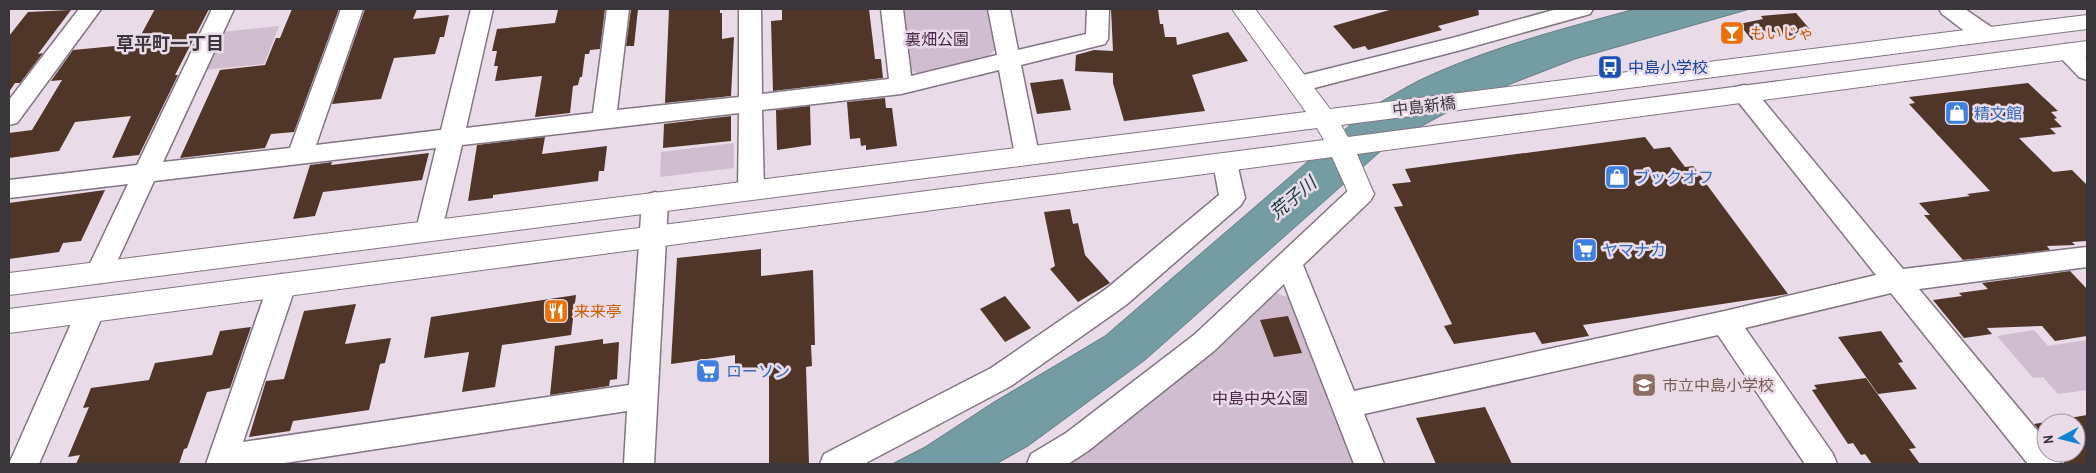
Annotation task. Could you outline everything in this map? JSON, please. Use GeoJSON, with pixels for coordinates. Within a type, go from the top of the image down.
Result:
{"type":"FeatureCollection","features":[{"type":"Feature","properties":{"kind":"street"},"geometry":{"type":"LineString","coordinates":[[9,117],[90,9]]}},
{"type":"Feature","properties":{"kind":"street"},"geometry":{"type":"LineString","coordinates":[[99,272],[223,9]]}},
{"type":"Feature","properties":{"kind":"street"},"geometry":{"type":"LineString","coordinates":[[300,154],[352,9]]}},
{"type":"Feature","properties":{"kind":"street"},"geometry":{"type":"LineString","coordinates":[[429,230],[482,9]]}},
{"type":"Feature","properties":{"kind":"street"},"geometry":{"type":"LineString","coordinates":[[604,119],[618,9]]}},
{"type":"Feature","properties":{"kind":"street"},"geometry":{"type":"LineString","coordinates":[[750,9],[751,190]]}},
{"type":"Feature","properties":{"kind":"street"},"geometry":{"type":"LineString","coordinates":[[892,9],[901,86]]}},
{"type":"Feature","properties":{"kind":"street"},"geometry":{"type":"LineString","coordinates":[[999,9],[1027,155]]}},
{"type":"Feature","properties":{"kind":"street"},"geometry":{"type":"LineString","coordinates":[[9,188],[901,86],[1097,39],[1098,9]]}},
{"type":"Feature","properties":{"kind":"street"},"geometry":{"type":"LineString","coordinates":[[1042,464],[1085,436],[1204,343],[1289,263],[1359,189],[1332,132],[1243,9]]}},
{"type":"Feature","properties":{"kind":"street"},"geometry":{"type":"LineString","coordinates":[[1299,84],[1457,44],[1579,9]]}},
{"type":"Feature","properties":{"kind":"street"},"geometry":{"type":"LineString","coordinates":[[1950,9],[1986,34]]}},
{"type":"Feature","properties":{"kind":"street","name":"中島新橋"},"geometry":{"type":"LineString","coordinates":[[9,321],[1310,151],[1354,114],[2087,22]]}},
{"type":"Feature","properties":{"kind":"street"},"geometry":{"type":"LineString","coordinates":[[2076,51],[2087,72]]}},
{"type":"Feature","properties":{"kind":"street","name":"中島新橋"},"geometry":{"type":"LineString","coordinates":[[1332,132],[1418,137],[2076,51]]}},
{"type":"Feature","properties":{"kind":"street"},"geometry":{"type":"LineString","coordinates":[[1744,93],[2046,464]]}},
{"type":"Feature","properties":{"kind":"street"},"geometry":{"type":"LineString","coordinates":[[9,284],[1027,155],[1332,132]]}},
{"type":"Feature","properties":{"kind":"street"},"geometry":{"type":"LineString","coordinates":[[836,464],[1001,376],[1116,297],[1232,198],[1225,163]]}},
{"type":"Feature","properties":{"kind":"street"},"geometry":{"type":"LineString","coordinates":[[639,464],[655,202]]}},
{"type":"Feature","properties":{"kind":"street"},"geometry":{"type":"LineString","coordinates":[[1346,405],[1726,322],[1896,281],[2084,262]]}},
{"type":"Feature","properties":{"kind":"street"},"geometry":{"type":"LineString","coordinates":[[1289,263],[1369,464]]}},
{"type":"Feature","properties":{"kind":"street"},"geometry":{"type":"LineString","coordinates":[[282,285],[222,462],[643,396]]}},
{"type":"Feature","properties":{"kind":"street"},"geometry":{"type":"LineString","coordinates":[[24,464],[91,310]]}},
{"type":"Feature","properties":{"kind":"street"},"geometry":{"type":"LineString","coordinates":[[1726,322],[1822,464]]}},
{"type":"Feature","properties":{"kind":"green space","name":"裏畑公園"},"geometry":{"type":"Polygon","coordinates":[[[903,9],[988,9],[996,48],[988,57],[919,74],[910,70],[903,9]]]}},
{"type":"Feature","properties":{"kind":"green space"},"geometry":{"type":"Polygon","coordinates":[[[279,26],[264,64],[203,70],[221,32],[279,26]]]}},
{"type":"Feature","properties":{"kind":"green space"},"geometry":{"type":"Polygon","coordinates":[[[734,143],[734,168],[660,177],[661,152],[734,143]]]}},
{"type":"Feature","properties":{"kind":"green space","name":"中島中央公園"},"geometry":{"type":"Polygon","coordinates":[[[1275,293],[1292,298],[1357,464],[1065,464],[1147,405],[1225,339],[1275,293]]]}},
{"type":"Feature","properties":{"kind":"green space"},"geometry":{"type":"Polygon","coordinates":[[[2034,330],[2048,346],[2087,340],[2087,390],[2058,394],[2043,377],[2033,378],[1997,336],[2034,330]]]}},
{"type":"Feature","properties":{"kind":"water","name":"荒子川"},"geometry":{"type":"Polygon","coordinates":[[[1635,9],[1750,9],[1575,59],[1472,99],[1390,143],[1145,360],[1028,446],[996,464],[892,464],[925,447],[994,402],[1105,336],[1371,107],[1444,69],[1525,40],[1635,9]]]}},
{"type":"Feature","properties":{"kind":"building"},"geometry":{"type":"Polygon","coordinates":[[[155,9],[209,9],[175,75],[178,75],[139,155],[112,158],[131,116],[75,122],[59,151],[9,158],[9,133],[32,130],[62,80],[51,81],[73,50],[136,44],[155,9]]]}},
{"type":"Feature","properties":{"kind":"building"},"geometry":{"type":"Polygon","coordinates":[[[292,9],[339,9],[294,132],[271,134],[265,148],[180,158],[220,70],[265,65],[276,38],[280,38],[292,9]]]}},
{"type":"Feature","properties":{"kind":"building"},"geometry":{"type":"Polygon","coordinates":[[[365,9],[417,9],[413,19],[449,15],[444,37],[440,37],[435,54],[394,58],[381,99],[332,104],[365,9]]]}},
{"type":"Feature","properties":{"kind":"building"},"geometry":{"type":"Polygon","coordinates":[[[605,9],[600,49],[590,50],[589,54],[585,54],[582,77],[580,77],[578,85],[573,86],[570,113],[535,117],[542,76],[495,81],[498,66],[494,66],[497,51],[492,51],[497,29],[555,23],[558,10],[605,9]]]}},
{"type":"Feature","properties":{"kind":"building"},"geometry":{"type":"Polygon","coordinates":[[[631,9],[638,9],[634,46],[626,46],[631,9]]]}},
{"type":"Feature","properties":{"kind":"building"},"geometry":{"type":"Polygon","coordinates":[[[669,9],[720,9],[720,13],[722,13],[722,39],[734,37],[731,96],[665,103],[669,9]]]}},
{"type":"Feature","properties":{"kind":"building"},"geometry":{"type":"Polygon","coordinates":[[[782,9],[869,9],[875,59],[881,59],[883,78],[773,91],[771,21],[782,20],[782,9]]]}},
{"type":"Feature","properties":{"kind":"building"},"geometry":{"type":"Polygon","coordinates":[[[1111,9],[1158,9],[1160,24],[1163,24],[1165,37],[1176,37],[1177,45],[1228,32],[1248,61],[1192,75],[1205,111],[1124,121],[1113,83],[1113,73],[1075,71],[1076,55],[1094,50],[1113,51],[1111,9]]]}},
{"type":"Feature","properties":{"kind":"building"},"geometry":{"type":"Polygon","coordinates":[[[1393,9],[1478,9],[1479,15],[1438,26],[1442,30],[1368,50],[1365,46],[1353,49],[1333,26],[1393,9]]]}},
{"type":"Feature","properties":{"kind":"building"},"geometry":{"type":"Polygon","coordinates":[[[71,10],[38,54],[43,53],[20,83],[15,83],[9,92],[9,36],[28,12],[71,10]]]}},
{"type":"Feature","properties":{"kind":"building"},"geometry":{"type":"Polygon","coordinates":[[[1796,13],[1813,33],[1752,40],[1739,24],[1763,19],[1761,16],[1796,13]]]}},
{"type":"Feature","properties":{"kind":"building"},"geometry":{"type":"Polygon","coordinates":[[[1063,79],[1071,110],[1037,114],[1030,83],[1063,79]]]}},
{"type":"Feature","properties":{"kind":"building"},"geometry":{"type":"Polygon","coordinates":[[[2028,83],[2058,111],[2051,112],[2057,118],[2054,119],[2062,127],[2050,128],[2056,134],[2019,138],[2053,172],[2072,170],[2087,185],[2087,241],[2072,242],[2075,245],[2047,246],[2050,250],[1963,260],[1924,215],[1930,215],[1919,203],[1970,196],[1967,194],[1990,191],[1909,104],[1915,103],[1909,97],[2028,83]]]}},
{"type":"Feature","properties":{"kind":"building"},"geometry":{"type":"Polygon","coordinates":[[[885,98],[886,108],[892,108],[897,146],[866,150],[866,145],[861,146],[860,138],[850,139],[847,102],[885,98]]]}},
{"type":"Feature","properties":{"kind":"building"},"geometry":{"type":"Polygon","coordinates":[[[810,106],[811,145],[777,150],[776,110],[810,106]]]}},
{"type":"Feature","properties":{"kind":"building"},"geometry":{"type":"Polygon","coordinates":[[[731,116],[731,141],[663,148],[664,124],[731,116]]]}},
{"type":"Feature","properties":{"kind":"building"},"geometry":{"type":"Polygon","coordinates":[[[545,137],[542,154],[607,146],[604,171],[599,171],[598,181],[493,195],[493,198],[468,201],[477,145],[545,137]]]}},
{"type":"Feature","properties":{"kind":"building","name":"ヤマナカ"},"geometry":{"type":"Polygon","coordinates":[[[1645,137],[1654,149],[1670,147],[1685,167],[1693,166],[1788,294],[1583,325],[1589,336],[1542,344],[1535,332],[1454,344],[1444,326],[1452,324],[1394,207],[1403,206],[1392,184],[1411,182],[1405,169],[1645,137]]]}},
{"type":"Feature","properties":{"kind":"building"},"geometry":{"type":"Polygon","coordinates":[[[429,153],[422,180],[323,192],[315,216],[293,219],[310,165],[332,162],[331,165],[429,153]]]}},
{"type":"Feature","properties":{"kind":"building"},"geometry":{"type":"Polygon","coordinates":[[[105,190],[81,241],[63,243],[59,252],[9,259],[9,203],[105,190]]]}},
{"type":"Feature","properties":{"kind":"building"},"geometry":{"type":"Polygon","coordinates":[[[1070,209],[1073,224],[1078,223],[1085,255],[1110,283],[1078,302],[1050,269],[1055,266],[1044,212],[1070,209]]]}},
{"type":"Feature","properties":{"kind":"building"},"geometry":{"type":"Polygon","coordinates":[[[761,249],[761,276],[813,270],[815,345],[811,345],[812,366],[806,367],[809,464],[769,464],[769,368],[735,372],[735,355],[671,364],[677,258],[761,249]]]}},
{"type":"Feature","properties":{"kind":"building"},"geometry":{"type":"Polygon","coordinates":[[[2070,271],[2087,289],[2087,336],[2055,341],[2042,326],[1987,328],[1992,334],[1964,338],[1933,300],[1962,296],[1959,293],[1988,289],[1982,283],[2070,271]]]}},
{"type":"Feature","properties":{"kind":"building"},"geometry":{"type":"Polygon","coordinates":[[[576,295],[571,335],[502,345],[495,387],[462,392],[469,352],[424,358],[431,317],[576,295]]]}},
{"type":"Feature","properties":{"kind":"building"},"geometry":{"type":"Polygon","coordinates":[[[1005,296],[1031,328],[1005,342],[980,309],[1005,296]]]}},
{"type":"Feature","properties":{"kind":"building"},"geometry":{"type":"Polygon","coordinates":[[[356,304],[345,344],[391,338],[385,363],[380,364],[369,410],[293,421],[290,431],[249,437],[266,381],[284,379],[304,311],[356,304]]]}},
{"type":"Feature","properties":{"kind":"building"},"geometry":{"type":"Polygon","coordinates":[[[1288,316],[1302,353],[1274,357],[1260,320],[1288,316]]]}},
{"type":"Feature","properties":{"kind":"building"},"geometry":{"type":"Polygon","coordinates":[[[251,327],[230,388],[207,392],[187,448],[184,449],[179,464],[76,464],[80,455],[68,457],[89,407],[83,408],[91,388],[149,380],[155,363],[212,355],[220,331],[251,327]]]}},
{"type":"Feature","properties":{"kind":"building"},"geometry":{"type":"Polygon","coordinates":[[[1881,331],[1903,362],[1898,363],[1917,389],[1878,394],[1838,337],[1881,331]]]}},
{"type":"Feature","properties":{"kind":"building"},"geometry":{"type":"Polygon","coordinates":[[[603,339],[603,344],[619,342],[617,379],[610,380],[609,386],[550,395],[555,346],[603,339]]]}},
{"type":"Feature","properties":{"kind":"building"},"geometry":{"type":"Polygon","coordinates":[[[1866,378],[1916,448],[1909,449],[1920,464],[1872,464],[1865,454],[1861,455],[1853,443],[1848,444],[1812,390],[1817,389],[1814,385],[1866,378]]]}},
{"type":"Feature","properties":{"kind":"building"},"geometry":{"type":"Polygon","coordinates":[[[1485,407],[1512,464],[1436,464],[1416,418],[1485,407]]]}},
{"type":"Feature","properties":{"kind":"building"},"geometry":{"type":"Polygon","coordinates":[[[2086,415],[2087,464],[2065,464],[2086,463],[2086,415]]]}},
{"type":"Feature","properties":{"kind":"place","name":"もいじゃ"},"geometry":{"type":"Point","coordinates":[1732,33]}},
{"type":"Feature","properties":{"kind":"place","name":"中島小学校"},"geometry":{"type":"Point","coordinates":[1610,67]}},
{"type":"Feature","properties":{"kind":"place","name":"精文館"},"geometry":{"type":"Point","coordinates":[1957,113]}},
{"type":"Feature","properties":{"kind":"place","name":"ブックオフ"},"geometry":{"type":"Point","coordinates":[1617,177]}},
{"type":"Feature","properties":{"kind":"place","name":"ヤマナカ"},"geometry":{"type":"Point","coordinates":[1585,250]}},
{"type":"Feature","properties":{"kind":"place","name":"来来亭"},"geometry":{"type":"Point","coordinates":[556,311]}},
{"type":"Feature","properties":{"kind":"place","name":"ローソン"},"geometry":{"type":"Point","coordinates":[708,371]}},
{"type":"Feature","properties":{"kind":"place","name":"市立中島小学校"},"geometry":{"type":"Point","coordinates":[1644,385]}},
{"type":"Feature","properties":{"kind":"district","name":"草平町一丁目"},"geometry":{"type":"Point","coordinates":[170,44]}}]}
